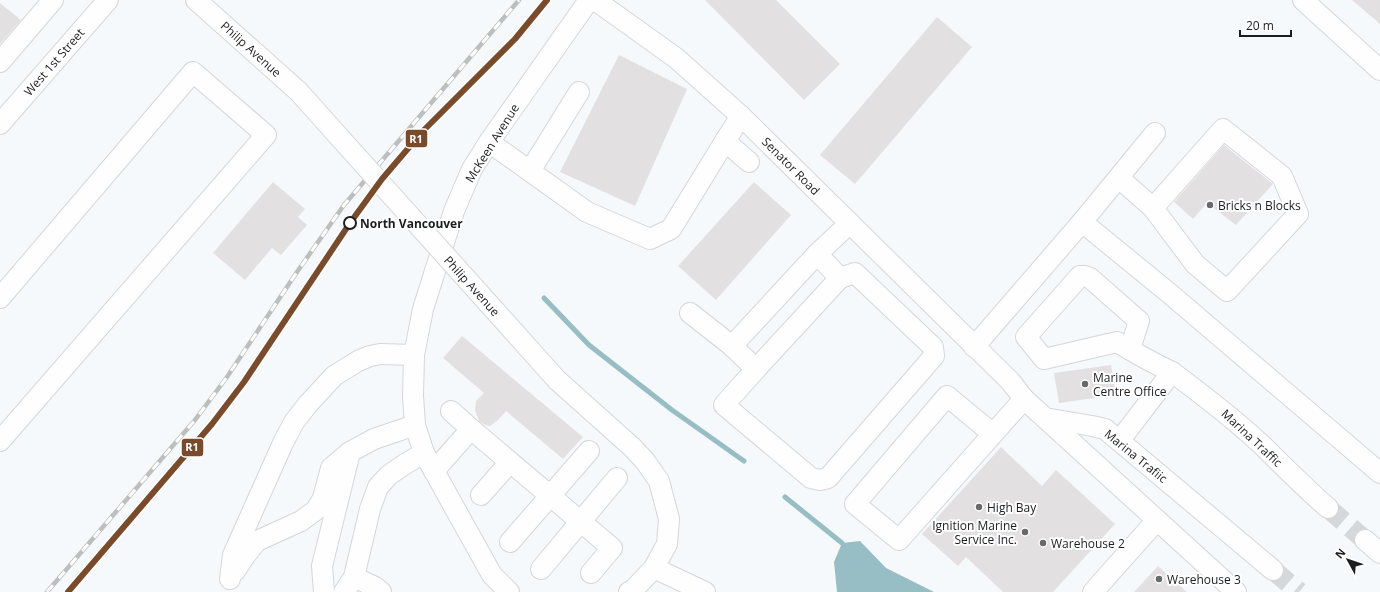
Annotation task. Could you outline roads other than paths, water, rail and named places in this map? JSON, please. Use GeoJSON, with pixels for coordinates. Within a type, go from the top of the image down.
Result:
{"type":"FeatureCollection","features":[{"type":"Feature","properties":{"kind":"street"},"geometry":{"type":"LineString","coordinates":[[0,62],[53,0]]}},
{"type":"Feature","properties":{"kind":"street","name":"West 1st Street"},"geometry":{"type":"LineString","coordinates":[[0,124],[108,0]]}},
{"type":"Feature","properties":{"kind":"street","name":"Philip Avenue"},"geometry":{"type":"LineString","coordinates":[[196,0],[298,91],[557,380],[633,448],[645,461],[659,481],[669,519],[667,544],[654,568],[634,589],[629,592]]}},
{"type":"Feature","properties":{"kind":"street","name":"McKeen Avenue"},"geometry":{"type":"LineString","coordinates":[[415,425],[413,396],[414,355],[423,309],[454,211],[472,169],[589,0]]}},
{"type":"Feature","properties":{"kind":"street","name":"Senator Road"},"geometry":{"type":"LineString","coordinates":[[595,0],[676,58],[741,116],[974,347]]}},
{"type":"Feature","properties":{"kind":"street"},"geometry":{"type":"LineString","coordinates":[[1303,0],[1380,70]]}},
{"type":"Feature","properties":{"kind":"street"},"geometry":{"type":"LineString","coordinates":[[0,298],[193,72],[266,135],[0,442]]}},
{"type":"Feature","properties":{"kind":"street"},"geometry":{"type":"LineString","coordinates":[[530,171],[579,92]]}},
{"type":"Feature","properties":{"kind":"street"},"geometry":{"type":"LineString","coordinates":[[490,142],[587,212],[650,239],[671,229],[741,116]]}},
{"type":"Feature","properties":{"kind":"street"},"geometry":{"type":"LineString","coordinates":[[1119,178],[1153,208],[1195,264],[1227,291],[1298,214],[1282,176],[1223,129],[1153,208]]}},
{"type":"Feature","properties":{"kind":"street"},"geometry":{"type":"LineString","coordinates":[[1155,134],[1082,222],[974,347],[1011,382],[1024,399],[1236,592]]}},
{"type":"Feature","properties":{"kind":"street"},"geometry":{"type":"LineString","coordinates":[[725,142],[749,162]]}},
{"type":"Feature","properties":{"kind":"street"},"geometry":{"type":"LineString","coordinates":[[1082,222],[1169,293],[1380,473]]}},
{"type":"Feature","properties":{"kind":"street"},"geometry":{"type":"LineString","coordinates":[[732,346],[817,254],[850,223]]}},
{"type":"Feature","properties":{"kind":"street"},"geometry":{"type":"LineString","coordinates":[[817,254],[840,278]]}},
{"type":"Feature","properties":{"kind":"street"},"geometry":{"type":"LineString","coordinates":[[855,273],[934,347],[934,356],[828,478],[820,480],[811,478],[724,405],[840,278],[855,273]]}},
{"type":"Feature","properties":{"kind":"street"},"geometry":{"type":"LineString","coordinates":[[1120,440],[1172,372],[1117,342],[1044,360],[1026,337],[1080,276],[1085,276],[1090,278],[1139,321],[1130,349]]}},
{"type":"Feature","properties":{"kind":"street"},"geometry":{"type":"LineString","coordinates":[[690,313],[732,346],[756,369]]}},
{"type":"Feature","properties":{"kind":"street"},"geometry":{"type":"LineString","coordinates":[[414,355],[380,354],[358,361],[334,376],[308,404],[294,422],[280,450],[233,555],[230,579],[247,553],[257,541],[301,521],[316,510],[323,498],[331,468],[350,452],[374,439],[415,425],[424,453],[492,575],[509,592]]}},
{"type":"Feature","properties":{"kind":"street","name":"Marina Traffic"},"geometry":{"type":"LineString","coordinates":[[1172,372],[1208,399],[1328,508]]}},
{"type":"Feature","properties":{"kind":"street"},"geometry":{"type":"LineString","coordinates":[[993,434],[947,396],[855,504],[899,540],[993,434],[1024,399]]}},
{"type":"Feature","properties":{"kind":"street"},"geometry":{"type":"LineString","coordinates":[[451,411],[612,548],[591,573]]}},
{"type":"Feature","properties":{"kind":"street","name":"Marina Trafiic"},"geometry":{"type":"LineString","coordinates":[[1045,418],[1092,426],[1105,430],[1120,440],[1273,570]]}},
{"type":"Feature","properties":{"kind":"street"},"geometry":{"type":"LineString","coordinates":[[434,471],[471,429]]}},
{"type":"Feature","properties":{"kind":"street"},"geometry":{"type":"LineString","coordinates":[[510,542],[588,451]]}},
{"type":"Feature","properties":{"kind":"street"},"geometry":{"type":"LineString","coordinates":[[324,592],[322,566],[350,452]]}},
{"type":"Feature","properties":{"kind":"street"},"geometry":{"type":"LineString","coordinates":[[381,592],[375,587],[349,585],[370,509],[378,487],[389,475],[424,453]]}},
{"type":"Feature","properties":{"kind":"street"},"geometry":{"type":"LineString","coordinates":[[481,495],[510,462]]}},
{"type":"Feature","properties":{"kind":"street"},"geometry":{"type":"LineString","coordinates":[[541,568],[617,478]]}},
{"type":"Feature","properties":{"kind":"street"},"geometry":{"type":"LineString","coordinates":[[1093,592],[1157,520]]}},
{"type":"Feature","properties":{"kind":"street"},"geometry":{"type":"LineString","coordinates":[[654,568],[705,592]]}},
{"type":"Feature","properties":{"kind":"water"},"geometry":{"type":"Polygon","coordinates":[[[860,541],[886,568],[934,592],[837,592],[834,562],[842,543],[860,541]]]}},
{"type":"Feature","properties":{"kind":"waterway"},"geometry":{"type":"LineString","coordinates":[[544,298],[589,345],[672,410],[744,461]]}},
{"type":"Feature","properties":{"kind":"waterway"},"geometry":{"type":"LineString","coordinates":[[785,497],[842,543]]}},
{"type":"Feature","properties":{"kind":"tunnel"},"geometry":{"type":"LineString","coordinates":[[1328,508],[1365,540]]}},
{"type":"Feature","properties":{"kind":"tunnel"},"geometry":{"type":"LineString","coordinates":[[1273,570],[1299,592]]}},
{"type":"Feature","properties":{"kind":"railway"},"geometry":{"type":"LineString","coordinates":[[47,592],[195,420],[227,377],[344,205],[519,0]]}},
{"type":"Feature","properties":{"kind":"place","name":"Bricks n Blocks"},"geometry":{"type":"Point","coordinates":[1210,205]}},
{"type":"Feature","properties":{"kind":"place","name":"North Vancouver"},"geometry":{"type":"Point","coordinates":[350,223]}},
{"type":"Feature","properties":{"kind":"place","name":"Marine Centre Office"},"geometry":{"type":"Point","coordinates":[1085,384]}},
{"type":"Feature","properties":{"kind":"place","name":"High Bay"},"geometry":{"type":"Point","coordinates":[979,507]}},
{"type":"Feature","properties":{"kind":"place","name":"Ignition Marine Service Inc."},"geometry":{"type":"Point","coordinates":[1025,532]}},
{"type":"Feature","properties":{"kind":"place","name":"Warehouse 2"},"geometry":{"type":"Point","coordinates":[1043,543]}},
{"type":"Feature","properties":{"kind":"place","name":"Warehouse 3"},"geometry":{"type":"Point","coordinates":[1159,579]}}]}
